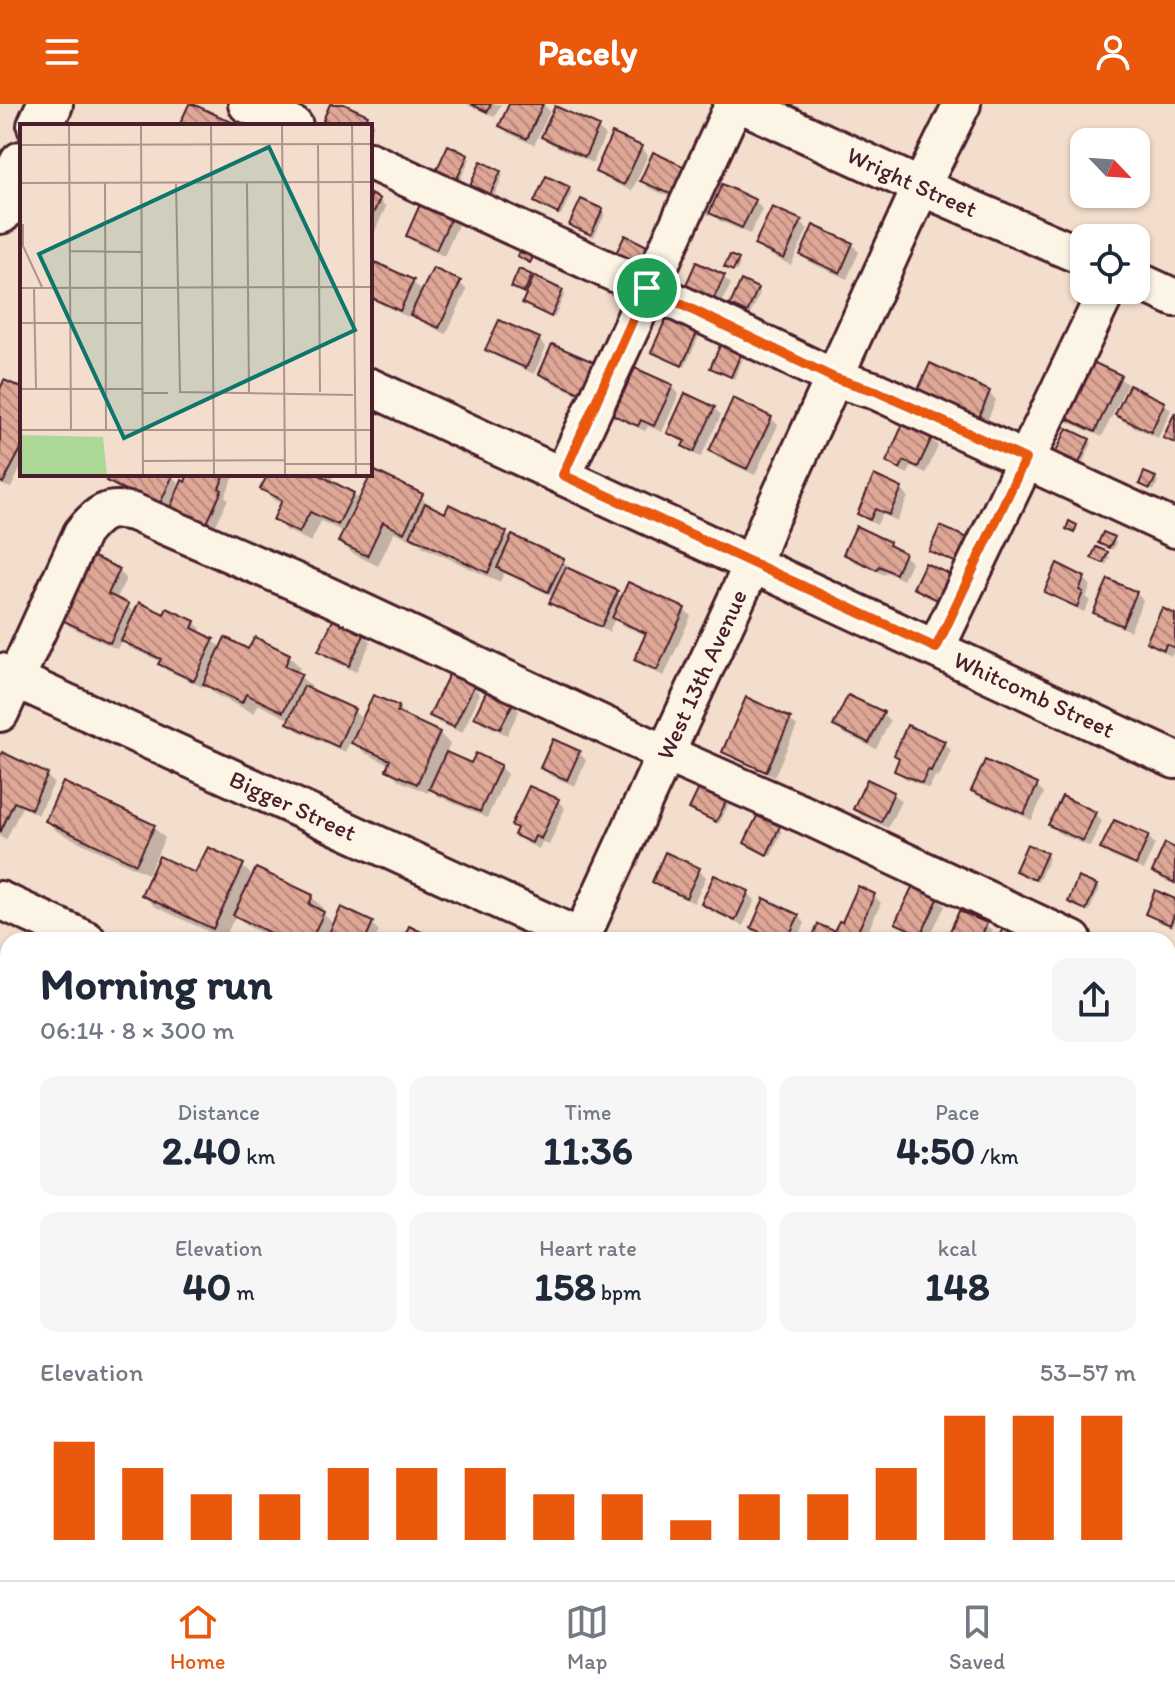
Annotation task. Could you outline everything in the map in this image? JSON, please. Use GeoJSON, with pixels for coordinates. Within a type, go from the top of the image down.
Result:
{"type":"FeatureCollection","features":[{"type":"Feature","properties":{"kind":"main road"},"geometry":{"type":"LineString","coordinates":[[41,124],[50,104]]}},
{"type":"Feature","properties":{"kind":"main road"},"geometry":{"type":"LineString","coordinates":[[0,214],[20,169]]}},
{"type":"Feature","properties":{"kind":"street"},"geometry":{"type":"LineString","coordinates":[[247,104],[290,124]]}},
{"type":"Feature","properties":{"kind":"street"},"geometry":{"type":"LineString","coordinates":[[304,124],[314,104]]}},
{"type":"Feature","properties":{"kind":"street"},"geometry":{"type":"LineString","coordinates":[[563,475],[734,104]]}},
{"type":"Feature","properties":{"kind":"street","name":"Wright Street"},"geometry":{"type":"LineString","coordinates":[[741,104],[1070,251]]}},
{"type":"Feature","properties":{"kind":"street","name":"West 13th Avenue"},"geometry":{"type":"LineString","coordinates":[[585,932],[753,563],[767,525],[962,104]]}},
{"type":"Feature","properties":{"kind":"street"},"geometry":{"type":"LineString","coordinates":[[372,162],[834,378],[876,391],[1175,529]]}},
{"type":"Feature","properties":{"kind":"street"},"geometry":{"type":"LineString","coordinates":[[0,214],[20,226]]}},
{"type":"Feature","properties":{"kind":"street"},"geometry":{"type":"LineString","coordinates":[[1150,286],[1175,298]]}},
{"type":"Feature","properties":{"kind":"street"},"geometry":{"type":"LineString","coordinates":[[936,648],[1100,304]]}},
{"type":"Feature","properties":{"kind":"street","name":"Whitcomb Street"},"geometry":{"type":"LineString","coordinates":[[372,388],[1175,760]]}},
{"type":"Feature","properties":{"kind":"street"},"geometry":{"type":"LineString","coordinates":[[0,713],[8,675],[82,533],[104,511],[118,508],[326,595],[1056,932]]}},
{"type":"Feature","properties":{"kind":"street","name":"Bigger Street"},"geometry":{"type":"LineString","coordinates":[[8,675],[567,932]]}},
{"type":"Feature","properties":{"kind":"street"},"geometry":{"type":"LineString","coordinates":[[0,900],[70,932]]}},
{"type":"Feature","properties":{"kind":"building"},"geometry":{"type":"Polygon","coordinates":[[[189,104],[234,123],[234,124],[180,124],[189,104]]]}},
{"type":"Feature","properties":{"kind":"building"},"geometry":{"type":"Polygon","coordinates":[[[330,104],[344,104],[368,115],[365,124],[331,124],[323,120],[330,104]]]}},
{"type":"Feature","properties":{"kind":"building"},"geometry":{"type":"Polygon","coordinates":[[[471,104],[491,104],[487,112],[471,104]]]}},
{"type":"Feature","properties":{"kind":"building"},"geometry":{"type":"Polygon","coordinates":[[[509,104],[543,104],[527,139],[499,126],[509,104]]]}},
{"type":"Feature","properties":{"kind":"building"},"geometry":{"type":"Polygon","coordinates":[[[555,106],[599,126],[585,157],[541,137],[555,106]]]}},
{"type":"Feature","properties":{"kind":"building"},"geometry":{"type":"Polygon","coordinates":[[[612,133],[642,146],[624,185],[595,172],[612,133]]]}},
{"type":"Feature","properties":{"kind":"building"},"geometry":{"type":"Polygon","coordinates":[[[448,145],[468,155],[456,181],[436,171],[448,145]]]}},
{"type":"Feature","properties":{"kind":"building"},"geometry":{"type":"Polygon","coordinates":[[[653,152],[687,168],[675,196],[640,181],[653,152]]]}},
{"type":"Feature","properties":{"kind":"building"},"geometry":{"type":"Polygon","coordinates":[[[481,161],[501,171],[489,197],[469,188],[481,161]]]}},
{"type":"Feature","properties":{"kind":"building"},"geometry":{"type":"Polygon","coordinates":[[[546,176],[570,187],[558,214],[534,202],[546,176]]]}},
{"type":"Feature","properties":{"kind":"building"},"geometry":{"type":"Polygon","coordinates":[[[722,184],[756,200],[742,228],[709,213],[722,184]]]}},
{"type":"Feature","properties":{"kind":"building"},"geometry":{"type":"Polygon","coordinates":[[[372,195],[380,199],[372,216],[372,195]]]}},
{"type":"Feature","properties":{"kind":"building"},"geometry":{"type":"Polygon","coordinates":[[[581,199],[603,209],[591,235],[569,225],[581,199]]]}},
{"type":"Feature","properties":{"kind":"building"},"geometry":{"type":"Polygon","coordinates":[[[421,202],[452,216],[436,250],[406,236],[421,202]]]}},
{"type":"Feature","properties":{"kind":"building"},"geometry":{"type":"Polygon","coordinates":[[[772,207],[802,220],[784,259],[754,245],[772,207]]]}},
{"type":"Feature","properties":{"kind":"building"},"geometry":{"type":"Polygon","coordinates":[[[813,225],[853,243],[840,273],[800,255],[813,225]]]}},
{"type":"Feature","properties":{"kind":"building"},"geometry":{"type":"Polygon","coordinates":[[[625,235],[649,247],[640,266],[615,255],[625,235]]]}},
{"type":"Feature","properties":{"kind":"building"},"geometry":{"type":"Polygon","coordinates":[[[522,244],[536,251],[530,263],[517,256],[522,244]]]}},
{"type":"Feature","properties":{"kind":"building"},"geometry":{"type":"Polygon","coordinates":[[[730,255],[739,259],[733,271],[724,267],[730,255]]]}},
{"type":"Feature","properties":{"kind":"building"},"geometry":{"type":"Polygon","coordinates":[[[375,262],[414,280],[400,311],[372,298],[372,268],[375,262]]]}},
{"type":"Feature","properties":{"kind":"building"},"geometry":{"type":"Polygon","coordinates":[[[696,262],[725,275],[713,300],[685,287],[696,262]]]}},
{"type":"Feature","properties":{"kind":"building"},"geometry":{"type":"Polygon","coordinates":[[[433,268],[461,281],[439,328],[410,315],[433,268]]]}},
{"type":"Feature","properties":{"kind":"building"},"geometry":{"type":"Polygon","coordinates":[[[519,269],[532,275],[524,293],[511,287],[519,269]]]}},
{"type":"Feature","properties":{"kind":"building"},"geometry":{"type":"Polygon","coordinates":[[[534,276],[563,290],[551,317],[522,303],[534,276]]]}},
{"type":"Feature","properties":{"kind":"building"},"geometry":{"type":"Polygon","coordinates":[[[741,280],[758,288],[747,313],[730,305],[741,280]]]}},
{"type":"Feature","properties":{"kind":"building"},"geometry":{"type":"Polygon","coordinates":[[[669,312],[700,326],[682,366],[651,352],[669,312]]]}},
{"type":"Feature","properties":{"kind":"building"},"geometry":{"type":"Polygon","coordinates":[[[499,320],[540,338],[526,368],[485,350],[499,320]]]}},
{"type":"Feature","properties":{"kind":"building"},"geometry":{"type":"Polygon","coordinates":[[[722,341],[743,349],[731,377],[710,368],[722,341]]]}},
{"type":"Feature","properties":{"kind":"building"},"geometry":{"type":"Polygon","coordinates":[[[552,344],[598,364],[584,395],[539,374],[552,344]]]}},
{"type":"Feature","properties":{"kind":"building"},"geometry":{"type":"Polygon","coordinates":[[[1086,359],[1121,375],[1095,432],[1060,415],[1086,359]]]}},
{"type":"Feature","properties":{"kind":"building"},"geometry":{"type":"Polygon","coordinates":[[[930,363],[990,391],[978,420],[917,392],[930,363]]]}},
{"type":"Feature","properties":{"kind":"building"},"geometry":{"type":"Polygon","coordinates":[[[635,368],[673,385],[654,426],[641,420],[638,426],[613,415],[635,368]]]}},
{"type":"Feature","properties":{"kind":"building"},"geometry":{"type":"Polygon","coordinates":[[[4,380],[20,387],[20,451],[3,483],[0,481],[0,389],[4,380]]]}},
{"type":"Feature","properties":{"kind":"building"},"geometry":{"type":"Polygon","coordinates":[[[1129,385],[1165,402],[1151,432],[1115,415],[1129,385]]]}},
{"type":"Feature","properties":{"kind":"building"},"geometry":{"type":"Polygon","coordinates":[[[685,393],[715,407],[694,452],[682,446],[685,441],[667,433],[685,393]]]}},
{"type":"Feature","properties":{"kind":"building"},"geometry":{"type":"Polygon","coordinates":[[[733,398],[772,417],[747,469],[709,451],[733,398]]]}},
{"type":"Feature","properties":{"kind":"building"},"geometry":{"type":"Polygon","coordinates":[[[1175,412],[1175,443],[1163,438],[1175,412]]]}},
{"type":"Feature","properties":{"kind":"building"},"geometry":{"type":"Polygon","coordinates":[[[903,424],[932,437],[918,467],[904,461],[900,469],[886,462],[903,424]]]}},
{"type":"Feature","properties":{"kind":"building"},"geometry":{"type":"Polygon","coordinates":[[[1067,428],[1090,439],[1079,463],[1056,452],[1067,428]]]}},
{"type":"Feature","properties":{"kind":"building"},"geometry":{"type":"Polygon","coordinates":[[[372,472],[423,494],[404,533],[383,522],[367,556],[338,542],[372,472]]]}},
{"type":"Feature","properties":{"kind":"building"},"geometry":{"type":"Polygon","coordinates":[[[1144,472],[1156,477],[1150,489],[1139,484],[1144,472]]]}},
{"type":"Feature","properties":{"kind":"building"},"geometry":{"type":"Polygon","coordinates":[[[874,475],[902,488],[889,515],[875,509],[870,520],[857,514],[874,475]]]}},
{"type":"Feature","properties":{"kind":"building"},"geometry":{"type":"Polygon","coordinates":[[[109,476],[173,476],[159,506],[106,481],[109,476]]]}},
{"type":"Feature","properties":{"kind":"building"},"geometry":{"type":"Polygon","coordinates":[[[187,476],[224,476],[219,488],[222,490],[207,523],[170,508],[182,480],[185,482],[187,476]]]}},
{"type":"Feature","properties":{"kind":"building"},"geometry":{"type":"Polygon","coordinates":[[[267,476],[322,476],[354,493],[338,525],[310,512],[299,533],[273,520],[282,500],[260,489],[267,476]]]}},
{"type":"Feature","properties":{"kind":"building"},"geometry":{"type":"Polygon","coordinates":[[[425,503],[445,513],[449,504],[507,532],[488,573],[410,536],[425,503]]]}},
{"type":"Feature","properties":{"kind":"building"},"geometry":{"type":"Polygon","coordinates":[[[1069,521],[1077,525],[1074,533],[1066,529],[1069,521]]]}},
{"type":"Feature","properties":{"kind":"building"},"geometry":{"type":"Polygon","coordinates":[[[856,526],[905,553],[896,574],[879,566],[877,570],[843,554],[856,526]]]}},
{"type":"Feature","properties":{"kind":"building"},"geometry":{"type":"Polygon","coordinates":[[[940,526],[968,538],[957,563],[929,551],[940,526]]]}},
{"type":"Feature","properties":{"kind":"building"},"geometry":{"type":"Polygon","coordinates":[[[1103,532],[1115,537],[1109,548],[1098,543],[1103,532]]]}},
{"type":"Feature","properties":{"kind":"building"},"geometry":{"type":"Polygon","coordinates":[[[512,535],[564,559],[548,592],[497,568],[512,535]]]}},
{"type":"Feature","properties":{"kind":"building"},"geometry":{"type":"Polygon","coordinates":[[[1096,547],[1108,552],[1103,563],[1091,558],[1096,547]]]}},
{"type":"Feature","properties":{"kind":"building"},"geometry":{"type":"Polygon","coordinates":[[[92,556],[120,569],[108,594],[129,604],[110,643],[60,619],[92,556]]]}},
{"type":"Feature","properties":{"kind":"building"},"geometry":{"type":"Polygon","coordinates":[[[925,563],[958,578],[946,604],[913,588],[925,563]]]}},
{"type":"Feature","properties":{"kind":"building"},"geometry":{"type":"Polygon","coordinates":[[[1057,563],[1085,577],[1079,590],[1083,592],[1077,607],[1044,592],[1057,563]]]}},
{"type":"Feature","properties":{"kind":"building"},"geometry":{"type":"Polygon","coordinates":[[[566,567],[618,591],[601,627],[549,603],[566,567]]]}},
{"type":"Feature","properties":{"kind":"building"},"geometry":{"type":"Polygon","coordinates":[[[1108,579],[1137,592],[1122,626],[1093,613],[1108,579]]]}},
{"type":"Feature","properties":{"kind":"building"},"geometry":{"type":"Polygon","coordinates":[[[628,582],[685,608],[657,670],[634,660],[646,633],[612,618],[628,582]]]}},
{"type":"Feature","properties":{"kind":"building"},"geometry":{"type":"Polygon","coordinates":[[[139,602],[164,614],[167,608],[195,621],[192,628],[214,639],[194,681],[158,664],[161,659],[121,641],[139,602]]]}},
{"type":"Feature","properties":{"kind":"building"},"geometry":{"type":"Polygon","coordinates":[[[1162,608],[1175,614],[1175,648],[1166,644],[1164,650],[1146,642],[1162,608]]]}},
{"type":"Feature","properties":{"kind":"building"},"geometry":{"type":"Polygon","coordinates":[[[334,618],[365,633],[349,666],[318,651],[334,618]]]}},
{"type":"Feature","properties":{"kind":"building"},"geometry":{"type":"Polygon","coordinates":[[[225,637],[248,649],[255,637],[290,654],[285,666],[302,674],[283,712],[246,694],[242,703],[203,684],[225,637]]]}},
{"type":"Feature","properties":{"kind":"building"},"geometry":{"type":"Polygon","coordinates":[[[449,674],[474,686],[454,727],[429,716],[449,674]]]}},
{"type":"Feature","properties":{"kind":"building"},"geometry":{"type":"Polygon","coordinates":[[[304,686],[355,709],[338,747],[287,723],[304,686]]]}},
{"type":"Feature","properties":{"kind":"building"},"geometry":{"type":"Polygon","coordinates":[[[487,690],[513,703],[500,729],[474,717],[487,690]]]}},
{"type":"Feature","properties":{"kind":"building"},"geometry":{"type":"Polygon","coordinates":[[[373,695],[399,706],[397,712],[440,732],[417,784],[386,770],[390,760],[351,743],[373,695]]]}},
{"type":"Feature","properties":{"kind":"building"},"geometry":{"type":"Polygon","coordinates":[[[848,695],[884,712],[869,743],[833,726],[848,695]]]}},
{"type":"Feature","properties":{"kind":"building"},"geometry":{"type":"Polygon","coordinates":[[[746,697],[791,718],[766,772],[722,752],[746,697]]]}},
{"type":"Feature","properties":{"kind":"building"},"geometry":{"type":"Polygon","coordinates":[[[907,725],[945,741],[922,783],[894,771],[899,758],[894,755],[907,725]]]}},
{"type":"Feature","properties":{"kind":"building"},"geometry":{"type":"Polygon","coordinates":[[[553,739],[580,751],[567,780],[540,768],[553,739]]]}},
{"type":"Feature","properties":{"kind":"building"},"geometry":{"type":"Polygon","coordinates":[[[2,752],[48,774],[31,809],[14,802],[0,833],[0,756],[2,752]]]}},
{"type":"Feature","properties":{"kind":"building"},"geometry":{"type":"Polygon","coordinates":[[[446,752],[471,763],[476,753],[501,765],[480,812],[429,789],[446,752]]]}},
{"type":"Feature","properties":{"kind":"building"},"geometry":{"type":"Polygon","coordinates":[[[985,760],[1038,784],[1024,814],[971,791],[985,760]]]}},
{"type":"Feature","properties":{"kind":"building"},"geometry":{"type":"Polygon","coordinates":[[[867,779],[894,792],[881,822],[853,809],[867,779]]]}},
{"type":"Feature","properties":{"kind":"building"},"geometry":{"type":"Polygon","coordinates":[[[63,782],[155,825],[136,864],[45,821],[63,782]]]}},
{"type":"Feature","properties":{"kind":"building"},"geometry":{"type":"Polygon","coordinates":[[[701,784],[728,798],[716,822],[689,809],[701,784]]]}},
{"type":"Feature","properties":{"kind":"building"},"geometry":{"type":"Polygon","coordinates":[[[529,786],[559,799],[541,839],[535,836],[532,843],[514,835],[517,828],[511,825],[529,786]]]}},
{"type":"Feature","properties":{"kind":"building"},"geometry":{"type":"Polygon","coordinates":[[[1062,796],[1096,812],[1083,841],[1048,825],[1062,796]]]}},
{"type":"Feature","properties":{"kind":"building"},"geometry":{"type":"Polygon","coordinates":[[[757,816],[780,826],[767,855],[744,843],[757,816]]]}},
{"type":"Feature","properties":{"kind":"building"},"geometry":{"type":"Polygon","coordinates":[[[1114,820],[1149,835],[1136,865],[1100,849],[1114,820]]]}},
{"type":"Feature","properties":{"kind":"building"},"geometry":{"type":"Polygon","coordinates":[[[1165,843],[1175,848],[1175,883],[1152,872],[1165,843]]]}},
{"type":"Feature","properties":{"kind":"building"},"geometry":{"type":"Polygon","coordinates":[[[1027,844],[1047,853],[1035,880],[1015,871],[1027,844]]]}},
{"type":"Feature","properties":{"kind":"building"},"geometry":{"type":"Polygon","coordinates":[[[208,847],[244,864],[213,929],[141,895],[159,856],[195,873],[208,847]]]}},
{"type":"Feature","properties":{"kind":"building"},"geometry":{"type":"Polygon","coordinates":[[[665,852],[700,868],[686,898],[652,882],[665,852]]]}},
{"type":"Feature","properties":{"kind":"building"},"geometry":{"type":"Polygon","coordinates":[[[256,868],[313,895],[309,904],[324,912],[315,932],[268,932],[233,915],[256,868]]]}},
{"type":"Feature","properties":{"kind":"building"},"geometry":{"type":"Polygon","coordinates":[[[714,875],[749,891],[735,921],[701,904],[714,875]]]}},
{"type":"Feature","properties":{"kind":"building"},"geometry":{"type":"Polygon","coordinates":[[[1078,877],[1097,885],[1086,910],[1068,902],[1078,877]]]}},
{"type":"Feature","properties":{"kind":"building"},"geometry":{"type":"Polygon","coordinates":[[[913,885],[939,897],[922,932],[914,932],[895,923],[913,885]]]}},
{"type":"Feature","properties":{"kind":"building"},"geometry":{"type":"Polygon","coordinates":[[[858,886],[875,894],[858,932],[814,932],[818,924],[834,931],[839,921],[842,922],[858,886]]]}},
{"type":"Feature","properties":{"kind":"building"},"geometry":{"type":"Polygon","coordinates":[[[1155,890],[1175,899],[1175,913],[1170,925],[1145,914],[1155,890]]]}},
{"type":"Feature","properties":{"kind":"building"},"geometry":{"type":"Polygon","coordinates":[[[764,898],[799,915],[791,932],[760,932],[751,928],[764,898]]]}},
{"type":"Feature","properties":{"kind":"building"},"geometry":{"type":"Polygon","coordinates":[[[341,907],[373,922],[369,932],[330,932],[341,907]]]}},
{"type":"Feature","properties":{"kind":"building"},"geometry":{"type":"Polygon","coordinates":[[[959,911],[987,923],[983,932],[950,932],[959,911]]]}},
{"type":"Feature","properties":{"kind":"building"},"geometry":{"type":"Polygon","coordinates":[[[409,926],[421,932],[406,932],[409,926]]]}},
{"type":"Feature","properties":{"kind":"route"},"geometry":{"type":"LineString","coordinates":[[647,288],[834,378],[876,391],[1025,459],[936,648],[563,475],[647,288]]}}]}
